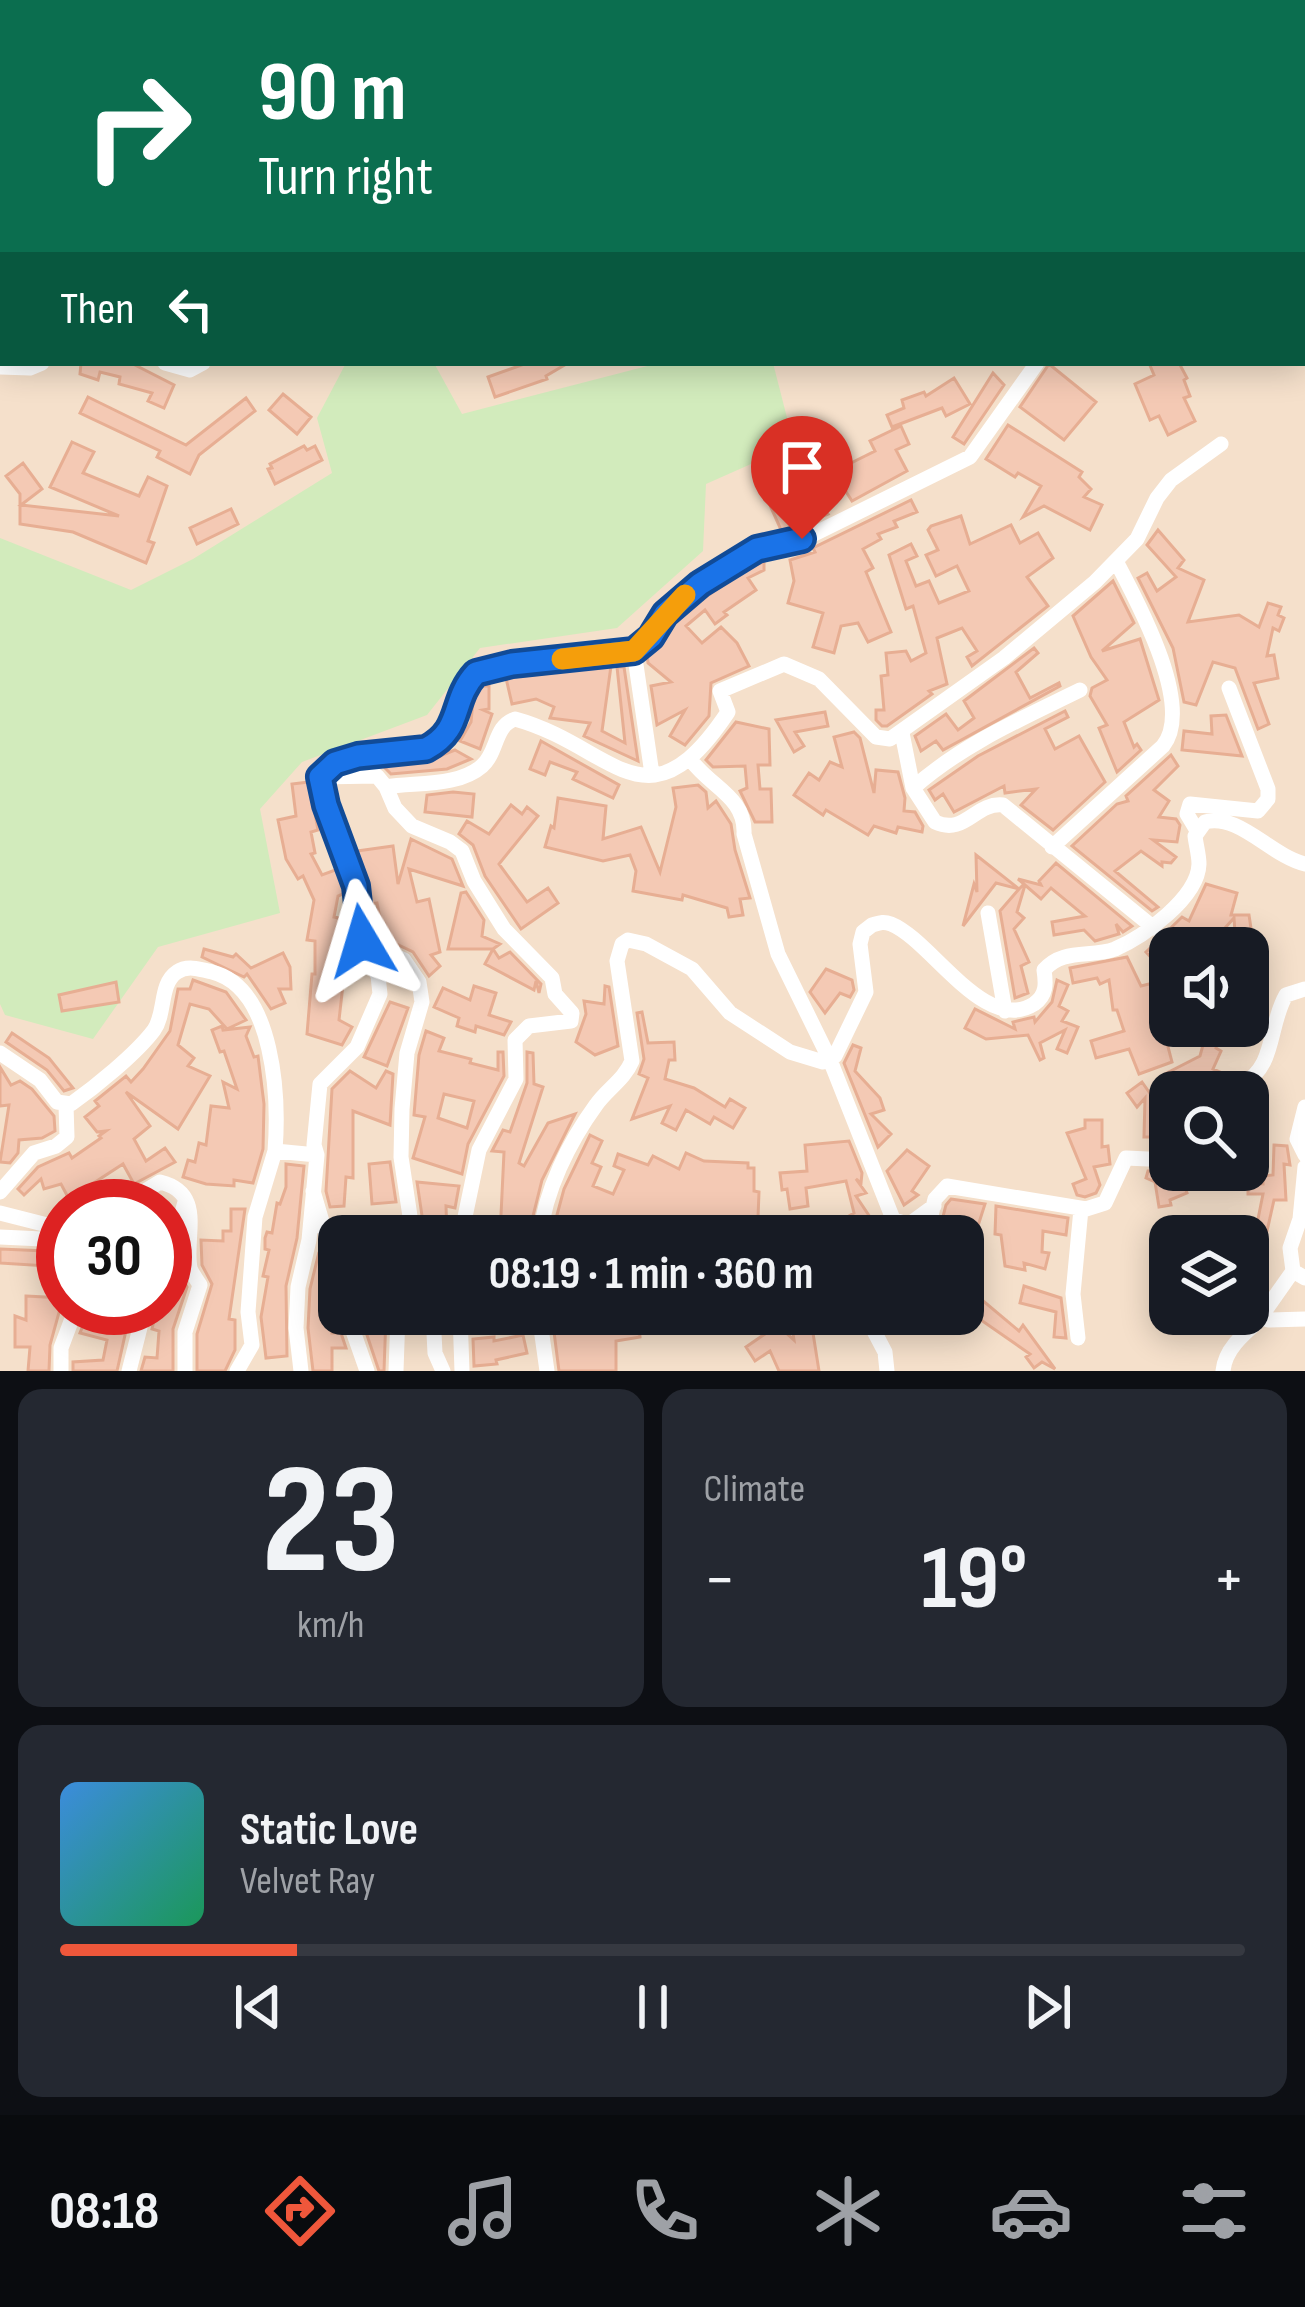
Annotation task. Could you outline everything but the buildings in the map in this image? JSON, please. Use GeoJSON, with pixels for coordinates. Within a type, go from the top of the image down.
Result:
{"type":"FeatureCollection","features":[{"type":"Feature","properties":{"kind":"street"},"geometry":{"type":"LineString","coordinates":[[0,367],[35,366]]}},
{"type":"Feature","properties":{"kind":"street"},"geometry":{"type":"LineString","coordinates":[[320,777],[335,763],[426,749],[439,742],[454,724],[461,694],[476,673],[512,664],[634,651],[680,599],[746,555],[810,536],[970,457],[1035,366]]}},
{"type":"Feature","properties":{"kind":"street"},"geometry":{"type":"LineString","coordinates":[[386,787],[466,777],[486,763],[501,728],[515,719],[563,738],[615,768],[652,775],[684,766],[728,712],[720,691],[784,664],[819,680],[876,737],[890,739],[1004,658],[1116,561],[1137,539],[1156,499],[1172,480],[1221,444]]}},
{"type":"Feature","properties":{"kind":"street"},"geometry":{"type":"LineString","coordinates":[[1052,847],[1163,746],[1175,728],[1173,701],[1145,617],[1116,561]]}},
{"type":"Feature","properties":{"kind":"street"},"geometry":{"type":"LineString","coordinates":[[634,651],[652,775]]}},
{"type":"Feature","properties":{"kind":"street"},"geometry":{"type":"LineString","coordinates":[[1155,927],[1198,871],[1196,829],[1186,814],[1190,804],[1258,811],[1268,799],[1228,688]]}},
{"type":"Feature","properties":{"kind":"street"},"geometry":{"type":"LineString","coordinates":[[914,788],[970,744],[1080,691]]}},
{"type":"Feature","properties":{"kind":"street"},"geometry":{"type":"LineString","coordinates":[[902,733],[914,788],[925,810],[942,826],[963,825],[988,805],[1004,805],[1153,927]]}},
{"type":"Feature","properties":{"kind":"street"},"geometry":{"type":"LineString","coordinates":[[691,760],[704,778],[728,793],[745,816],[744,834],[778,953],[830,1060],[893,1220],[908,1226],[934,1206]]}},
{"type":"Feature","properties":{"kind":"street"},"geometry":{"type":"LineString","coordinates":[[320,777],[377,776],[395,808],[412,826],[462,851],[474,881],[504,929],[552,978],[555,994],[572,1013],[572,1021],[566,1024],[536,1024],[522,1030],[515,1040],[516,1079],[479,1150],[465,1215]]}},
{"type":"Feature","properties":{"kind":"street"},"geometry":{"type":"LineString","coordinates":[[301,1371],[296,1347],[298,1287],[309,1240],[320,1084],[357,1047],[380,994],[378,976],[362,941],[356,886],[320,777]]}},
{"type":"Feature","properties":{"kind":"street"},"geometry":{"type":"LineString","coordinates":[[1196,829],[1211,819],[1225,821],[1282,856],[1305,863]]}},
{"type":"Feature","properties":{"kind":"street"},"geometry":{"type":"LineString","coordinates":[[988,913],[1005,1011]]}},
{"type":"Feature","properties":{"kind":"street"},"geometry":{"type":"LineString","coordinates":[[830,1060],[866,992],[861,937],[872,925],[893,925],[982,999],[1005,1011],[1039,999],[1046,986],[1044,970],[1055,959],[1112,950],[1149,931]]}},
{"type":"Feature","properties":{"kind":"street"},"geometry":{"type":"LineString","coordinates":[[544,1215],[585,1122],[602,1097],[626,1076],[632,1061],[617,961],[628,940],[646,944],[692,969],[730,1013],[775,1044],[807,1060],[830,1060]]}},
{"type":"Feature","properties":{"kind":"street"},"geometry":{"type":"LineString","coordinates":[[362,941],[404,961],[418,982],[422,1002],[406,1052],[402,1108],[400,1157],[408,1215]]}},
{"type":"Feature","properties":{"kind":"street"},"geometry":{"type":"LineString","coordinates":[[0,1052],[66,1105],[151,1034],[172,976],[191,968],[236,985],[263,1026],[277,1126],[275,1151],[255,1217],[248,1312],[252,1345],[237,1371]]}},
{"type":"Feature","properties":{"kind":"street"},"geometry":{"type":"LineString","coordinates":[[1260,1071],[1272,1024],[1286,995],[1305,989]]}},
{"type":"Feature","properties":{"kind":"street"},"geometry":{"type":"LineString","coordinates":[[0,1192],[34,1154],[67,1137],[66,1105]]}},
{"type":"Feature","properties":{"kind":"street"},"geometry":{"type":"LineString","coordinates":[[1305,1107],[1297,1139],[1305,1155]]}},
{"type":"Feature","properties":{"kind":"street"},"geometry":{"type":"LineString","coordinates":[[275,1151],[317,1155]]}},
{"type":"Feature","properties":{"kind":"street"},"geometry":{"type":"LineString","coordinates":[[932,1215],[942,1189],[954,1184],[1081,1209],[1105,1203],[1126,1158],[1149,1159]]}},
{"type":"Feature","properties":{"kind":"street"},"geometry":{"type":"LineString","coordinates":[[1269,1304],[1299,1274],[1290,1248],[1300,1219],[1305,1167]]}},
{"type":"Feature","properties":{"kind":"street"},"geometry":{"type":"LineString","coordinates":[[312,1188],[320,1215]]}},
{"type":"Feature","properties":{"kind":"street"},"geometry":{"type":"LineString","coordinates":[[1078,1338],[1073,1294],[1081,1209]]}},
{"type":"Feature","properties":{"kind":"street"},"geometry":{"type":"LineString","coordinates":[[0,1213],[36,1222]]}},
{"type":"Feature","properties":{"kind":"street"},"geometry":{"type":"LineString","coordinates":[[0,1237],[36,1239]]}},
{"type":"Feature","properties":{"kind":"street"},"geometry":{"type":"LineString","coordinates":[[192,1272],[200,1285],[192,1310]]}},
{"type":"Feature","properties":{"kind":"street"},"geometry":{"type":"LineString","coordinates":[[1269,1317],[1305,1319]]}},
{"type":"Feature","properties":{"kind":"street"},"geometry":{"type":"LineString","coordinates":[[61,1371],[66,1335]]}},
{"type":"Feature","properties":{"kind":"street"},"geometry":{"type":"LineString","coordinates":[[129,1371],[138,1335]]}},
{"type":"Feature","properties":{"kind":"street"},"geometry":{"type":"LineString","coordinates":[[185,1335],[185,1371]]}},
{"type":"Feature","properties":{"kind":"street"},"geometry":{"type":"LineString","coordinates":[[354,1335],[367,1371]]}},
{"type":"Feature","properties":{"kind":"street"},"geometry":{"type":"LineString","coordinates":[[396,1371],[397,1335]]}},
{"type":"Feature","properties":{"kind":"street"},"geometry":{"type":"LineString","coordinates":[[434,1335],[443,1371]]}},
{"type":"Feature","properties":{"kind":"street"},"geometry":{"type":"LineString","coordinates":[[461,1335],[462,1371]]}},
{"type":"Feature","properties":{"kind":"street"},"geometry":{"type":"LineString","coordinates":[[542,1335],[547,1371]]}},
{"type":"Feature","properties":{"kind":"street"},"geometry":{"type":"LineString","coordinates":[[876,1335],[885,1352],[887,1371]]}},
{"type":"Feature","properties":{"kind":"street"},"geometry":{"type":"LineString","coordinates":[[1223,1371],[1224,1361],[1242,1335]]}},
{"type":"Feature","properties":{"kind":"shaded area"},"geometry":{"type":"Polygon","coordinates":[[[0,366],[1305,366],[1305,1371],[0,1371],[0,366]]]}},
{"type":"Feature","properties":{"kind":"green space"},"geometry":{"type":"Polygon","coordinates":[[[344,366],[436,366],[462,414],[647,366],[774,366],[794,445],[706,484],[703,551],[617,628],[480,648],[427,715],[302,762],[260,809],[280,913],[158,947],[93,1039],[5,1015],[0,1004],[0,538],[131,590],[193,559],[332,473],[317,418],[344,366]]]}},
{"type":"Feature","properties":{"kind":"slow traffic"},"geometry":{"type":"LineString","coordinates":[[562,659],[634,651],[685,595]]}},
{"type":"Feature","properties":{"kind":"route"},"geometry":{"type":"LineString","coordinates":[[362,941],[356,886],[320,777],[335,763],[426,749],[439,742],[454,724],[461,694],[476,673],[512,664],[634,651],[651,637],[665,614],[700,584],[757,549],[802,539]]}}]}
